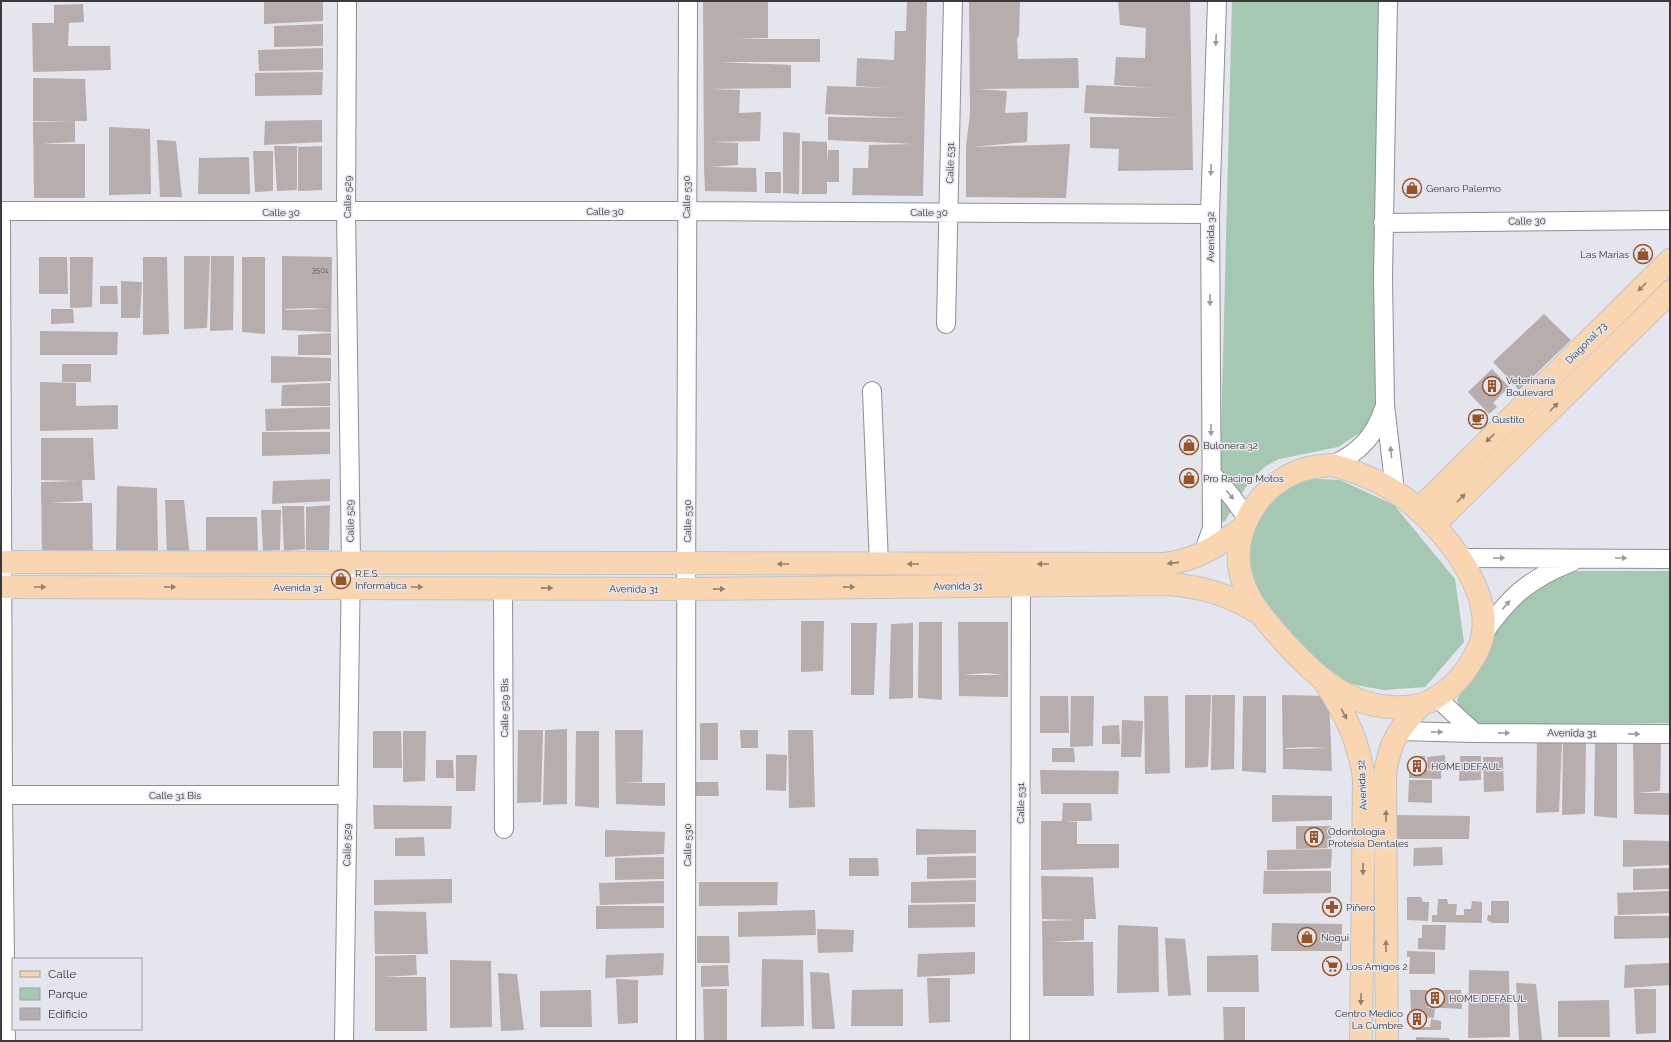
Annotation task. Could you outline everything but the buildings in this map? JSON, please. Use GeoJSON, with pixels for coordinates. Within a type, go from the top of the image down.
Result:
{"type":"FeatureCollection","features":[{"type":"Feature","properties":{"kind":"main road","name":"Diagonal 73"},"geometry":{"type":"LineString","coordinates":[[1418,510],[1670,260]]}},
{"type":"Feature","properties":{"kind":"main road"},"geometry":{"type":"LineString","coordinates":[[1434,525],[1670,292]]}},
{"type":"Feature","properties":{"kind":"main road"},"geometry":{"type":"LineString","coordinates":[[1387,1041],[1385,777],[1387,759],[1399,731],[1429,702],[1454,685],[1467,670],[1477,651],[1482,636],[1482,612],[1478,592],[1470,574],[1460,558],[1434,525],[1395,491],[1354,471],[1332,465],[1303,469],[1281,479],[1267,490],[1256,503],[1245,523],[1239,545],[1239,563],[1245,587],[1250,599],[1296,654],[1324,681],[1342,693],[1363,702],[1385,707],[1403,708],[1429,702]]}},
{"type":"Feature","properties":{"kind":"main road","name":"Avenida 31"},"geometry":{"type":"LineString","coordinates":[[2,586],[688,589],[1021,575],[1180,562],[1204,554],[1245,523]]}},
{"type":"Feature","properties":{"kind":"main road","name":"Avenida 31"},"geometry":{"type":"LineString","coordinates":[[2,562],[879,564],[1021,575],[1187,585],[1225,595],[1261,614]]}},
{"type":"Feature","properties":{"kind":"main road","name":"Avenida 32"},"geometry":{"type":"LineString","coordinates":[[1324,681],[1354,734],[1361,756],[1364,779],[1361,1041]]}},
{"type":"Feature","properties":{"kind":"street","name":"Calle 529"},"geometry":{"type":"LineString","coordinates":[[344,1041],[351,563],[346,212],[347,1]]}},
{"type":"Feature","properties":{"kind":"street","name":"Calle 530"},"geometry":{"type":"LineString","coordinates":[[686,1041],[688,564],[686,211],[688,1]]}},
{"type":"Feature","properties":{"kind":"street","name":"Calle 531"},"geometry":{"type":"LineString","coordinates":[[946,324],[952,1]]}},
{"type":"Feature","properties":{"kind":"street","name":"Avenida 32"},"geometry":{"type":"LineString","coordinates":[[1204,554],[1212,528],[1210,214],[1217,1]]}},
{"type":"Feature","properties":{"kind":"street"},"geometry":{"type":"LineString","coordinates":[[1388,1],[1383,223],[1385,405],[1395,491]]}},
{"type":"Feature","properties":{"kind":"street","name":"Calle 30"},"geometry":{"type":"LineString","coordinates":[[1,211],[686,211],[1210,214]]}},
{"type":"Feature","properties":{"kind":"street","name":"Calle 30"},"geometry":{"type":"LineString","coordinates":[[1383,223],[1670,220]]}},
{"type":"Feature","properties":{"kind":"street"},"geometry":{"type":"LineString","coordinates":[[1,223],[3,794],[6,1041]]}},
{"type":"Feature","properties":{"kind":"street"},"geometry":{"type":"LineString","coordinates":[[872,391],[879,564]]}},
{"type":"Feature","properties":{"kind":"street"},"geometry":{"type":"LineString","coordinates":[[1332,465],[1347,458],[1361,448],[1372,436],[1380,421],[1385,405]]}},
{"type":"Feature","properties":{"kind":"street"},"geometry":{"type":"LineString","coordinates":[[1211,473],[1232,497],[1245,523]]}},
{"type":"Feature","properties":{"kind":"street"},"geometry":{"type":"LineString","coordinates":[[1460,558],[1670,559]]}},
{"type":"Feature","properties":{"kind":"street"},"geometry":{"type":"LineString","coordinates":[[1482,636],[1504,608],[1535,578],[1553,569],[1582,558]]}},
{"type":"Feature","properties":{"kind":"street","name":"Calle 531"},"geometry":{"type":"LineString","coordinates":[[1020,1041],[1021,575]]}},
{"type":"Feature","properties":{"kind":"street","name":"Calle 529 Bis"},"geometry":{"type":"LineString","coordinates":[[503,588],[504,829]]}},
{"type":"Feature","properties":{"kind":"street"},"geometry":{"type":"LineString","coordinates":[[1429,702],[1475,733]]}},
{"type":"Feature","properties":{"kind":"street","name":"Avenida 31"},"geometry":{"type":"LineString","coordinates":[[1399,731],[1670,734]]}},
{"type":"Feature","properties":{"kind":"street","name":"Calle 31 Bis"},"geometry":{"type":"LineString","coordinates":[[3,794],[348,795]]}},
{"type":"Feature","properties":{"kind":"green space"},"geometry":{"type":"Polygon","coordinates":[[[1232,1],[1379,1],[1383,262],[1376,400],[1369,423],[1361,432],[1338,447],[1279,459],[1266,466],[1251,479],[1225,521],[1222,522],[1219,517],[1232,1]]]}},
{"type":"Feature","properties":{"kind":"green space"},"geometry":{"type":"Polygon","coordinates":[[[1292,478],[1340,480],[1394,505],[1455,579],[1464,642],[1425,687],[1384,690],[1339,682],[1281,632],[1255,583],[1242,534],[1292,478]]]}},
{"type":"Feature","properties":{"kind":"green space"},"geometry":{"type":"Polygon","coordinates":[[[1556,571],[1670,571],[1670,723],[1473,725],[1463,716],[1457,700],[1505,609],[1556,571]]]}},
{"type":"Feature","properties":{"kind":"place","name":"Genaro Palermo"},"geometry":{"type":"Point","coordinates":[1412,188]}},
{"type":"Feature","properties":{"kind":"place","name":"Las Marias"},"geometry":{"type":"Point","coordinates":[1643,254]}},
{"type":"Feature","properties":{"kind":"place","name":"Veterinaría Boulevard"},"geometry":{"type":"Point","coordinates":[1492,386]}},
{"type":"Feature","properties":{"kind":"place","name":"Gustito"},"geometry":{"type":"Point","coordinates":[1478,419]}},
{"type":"Feature","properties":{"kind":"place","name":"Bulonera 32"},"geometry":{"type":"Point","coordinates":[1189,445]}},
{"type":"Feature","properties":{"kind":"place","name":"Pro Racing Motos"},"geometry":{"type":"Point","coordinates":[1189,478]}},
{"type":"Feature","properties":{"kind":"place","name":"R.E.S. Informática"},"geometry":{"type":"Point","coordinates":[341,579]}},
{"type":"Feature","properties":{"kind":"place","name":"HOME DEFAUL"},"geometry":{"type":"Point","coordinates":[1417,766]}},
{"type":"Feature","properties":{"kind":"place","name":"Odontología Protesia Dentales"},"geometry":{"type":"Point","coordinates":[1314,837]}},
{"type":"Feature","properties":{"kind":"place","name":"Piñero"},"geometry":{"type":"Point","coordinates":[1332,907]}},
{"type":"Feature","properties":{"kind":"place","name":"Nogui"},"geometry":{"type":"Point","coordinates":[1307,937]}},
{"type":"Feature","properties":{"kind":"place","name":"Los Amigos 2"},"geometry":{"type":"Point","coordinates":[1332,966]}},
{"type":"Feature","properties":{"kind":"place","name":"HOME DEFAEUL"},"geometry":{"type":"Point","coordinates":[1435,998]}},
{"type":"Feature","properties":{"kind":"place","name":"Centro Medico La Cumbre"},"geometry":{"type":"Point","coordinates":[1417,1019]}}]}
